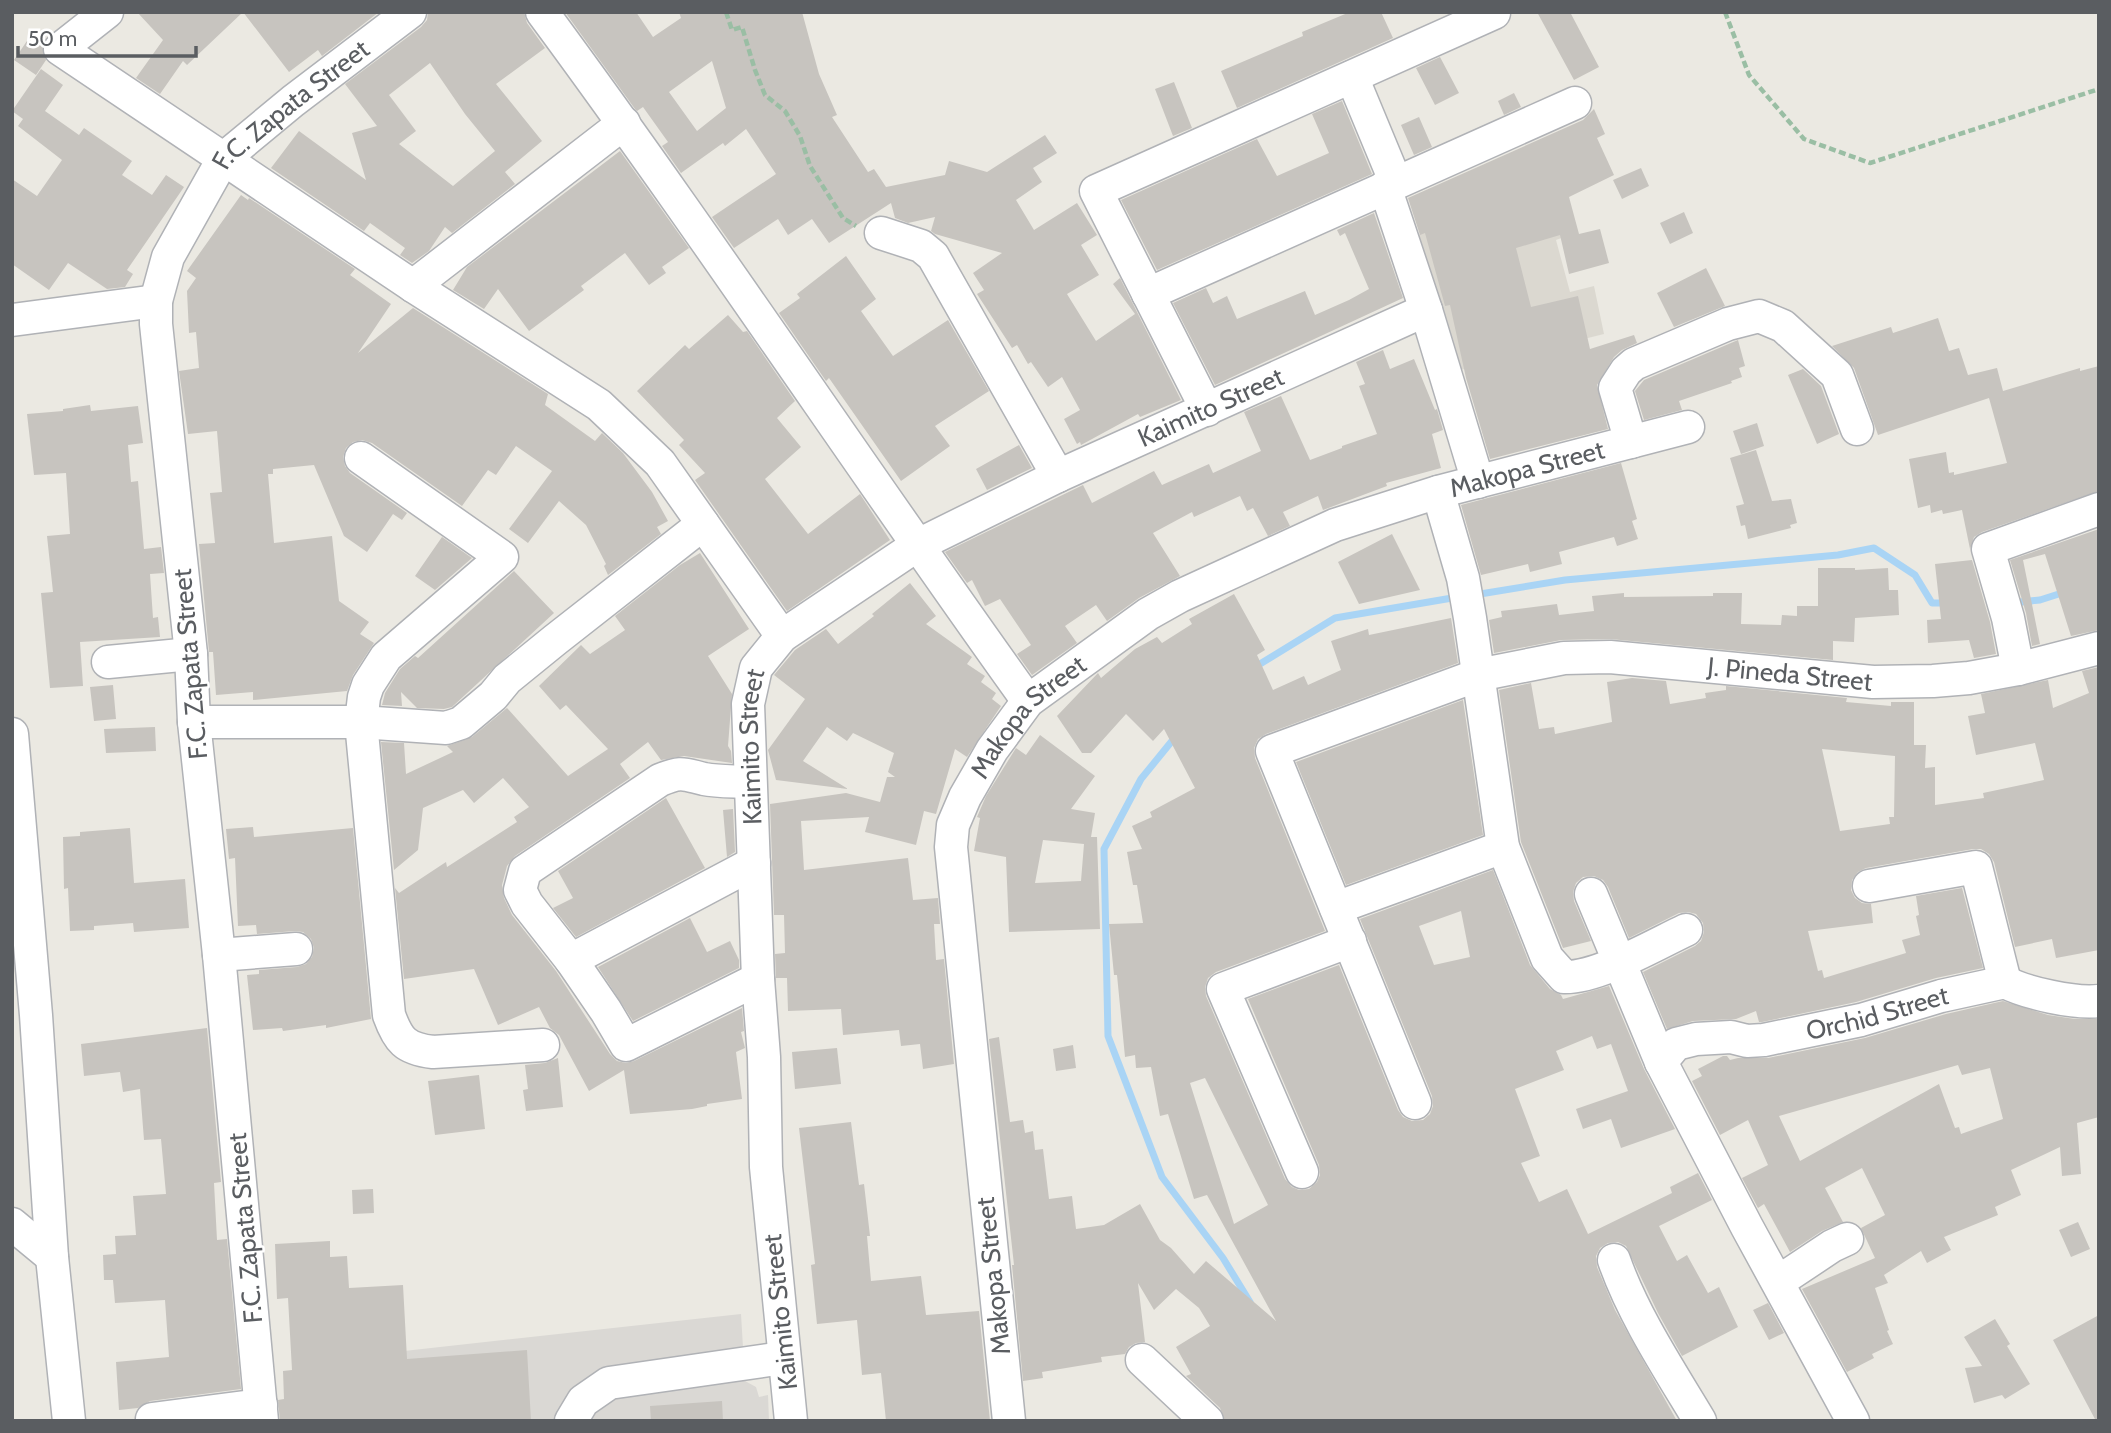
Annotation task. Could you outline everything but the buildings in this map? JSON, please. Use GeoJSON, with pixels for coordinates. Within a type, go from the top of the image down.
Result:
{"type":"FeatureCollection","features":[{"type":"Feature","properties":{"kind":"street"},"geometry":{"type":"LineString","coordinates":[[107,12],[60,49],[413,286],[599,405],[660,463],[782,636]]}},
{"type":"Feature","properties":{"kind":"street","name":"F.C. Zapata Street"},"geometry":{"type":"LineString","coordinates":[[261,1413],[219,955],[194,722],[191,654],[156,324],[156,301],[169,257],[223,159],[293,101],[410,12]]}},
{"type":"Feature","properties":{"kind":"street"},"geometry":{"type":"LineString","coordinates":[[542,12],[624,123],[916,546],[1028,701]]}},
{"type":"Feature","properties":{"kind":"street"},"geometry":{"type":"LineString","coordinates":[[1207,410],[1096,191],[1494,13]]}},
{"type":"Feature","properties":{"kind":"street"},"geometry":{"type":"LineString","coordinates":[[1352,77],[1390,185],[1478,482]]}},
{"type":"Feature","properties":{"kind":"street"},"geometry":{"type":"LineString","coordinates":[[1148,295],[1575,103]]}},
{"type":"Feature","properties":{"kind":"street"},"geometry":{"type":"LineString","coordinates":[[413,286],[624,123]]}},
{"type":"Feature","properties":{"kind":"street"},"geometry":{"type":"LineString","coordinates":[[881,233],[921,246],[933,256],[1058,476]]}},
{"type":"Feature","properties":{"kind":"street"},"geometry":{"type":"LineString","coordinates":[[12,320],[156,301]]}},
{"type":"Feature","properties":{"kind":"street","name":"Kaimito Street"},"geometry":{"type":"LineString","coordinates":[[791,1421],[766,1167],[764,1057],[749,782],[748,704],[756,668],[782,636],[916,546],[1058,476],[1426,310]]}},
{"type":"Feature","properties":{"kind":"street"},"geometry":{"type":"LineString","coordinates":[[1631,442],[1615,388],[1626,371],[1634,364],[1728,324],[1759,316],[1783,326],[1837,374],[1857,429]]}},
{"type":"Feature","properties":{"kind":"street","name":"Makopa Street"},"geometry":{"type":"LineString","coordinates":[[1009,1421],[951,847],[953,825],[965,797],[992,750],[1028,701],[1148,614],[1180,596],[1335,525],[1438,492],[1688,427]]}},
{"type":"Feature","properties":{"kind":"street"},"geometry":{"type":"LineString","coordinates":[[361,458],[502,557],[386,657],[364,698],[361,722],[389,1014],[396,1034],[406,1044],[420,1051],[543,1045]]}},
{"type":"Feature","properties":{"kind":"street"},"geometry":{"type":"LineString","coordinates":[[1438,492],[1463,578],[1503,847],[1547,958],[1564,977],[1578,977],[1618,962],[1686,930]]}},
{"type":"Feature","properties":{"kind":"street"},"geometry":{"type":"LineString","coordinates":[[2018,669],[2008,618],[1987,549],[2099,509]]}},
{"type":"Feature","properties":{"kind":"street"},"geometry":{"type":"LineString","coordinates":[[194,722],[361,722],[446,728],[461,723],[493,696],[507,679],[703,524]]}},
{"type":"Feature","properties":{"kind":"street","name":"J. Pineda Street"},"geometry":{"type":"LineString","coordinates":[[1336,908],[1272,751],[1478,675],[1564,658],[1610,657],[1873,682],[1933,681],[2018,669],[2099,648]]}},
{"type":"Feature","properties":{"kind":"street"},"geometry":{"type":"LineString","coordinates":[[107,662],[191,654]]}},
{"type":"Feature","properties":{"kind":"street"},"geometry":{"type":"LineString","coordinates":[[12,734],[18,857],[36,1015],[52,1257],[69,1421]]}},
{"type":"Feature","properties":{"kind":"street"},"geometry":{"type":"LineString","coordinates":[[749,782],[704,779],[690,773],[674,774],[660,780],[525,871],[520,890],[527,904],[571,960],[606,1011],[626,1045],[758,979]]}},
{"type":"Feature","properties":{"kind":"street"},"geometry":{"type":"LineString","coordinates":[[1415,1103],[1336,908],[1503,847]]}},
{"type":"Feature","properties":{"kind":"street"},"geometry":{"type":"LineString","coordinates":[[571,960],[754,863]]}},
{"type":"Feature","properties":{"kind":"street"},"geometry":{"type":"LineString","coordinates":[[1869,886],[1976,867],[2005,982]]}},
{"type":"Feature","properties":{"kind":"street"},"geometry":{"type":"LineString","coordinates":[[1591,894],[1661,1062],[1853,1421]]}},
{"type":"Feature","properties":{"kind":"street"},"geometry":{"type":"LineString","coordinates":[[1302,1172],[1223,989],[1350,941]]}},
{"type":"Feature","properties":{"kind":"street"},"geometry":{"type":"LineString","coordinates":[[219,955],[296,949]]}},
{"type":"Feature","properties":{"kind":"street","name":"Orchid Street"},"geometry":{"type":"LineString","coordinates":[[1661,1062],[1676,1045],[1686,1042],[1715,1037],[1764,1040],[1861,1020],[1941,996],[2005,982],[2060,997],[2099,1001]]}},
{"type":"Feature","properties":{"kind":"street"},"geometry":{"type":"LineString","coordinates":[[12,1224],[52,1257]]}},
{"type":"Feature","properties":{"kind":"street"},"geometry":{"type":"LineString","coordinates":[[1778,1282],[1847,1239]]}},
{"type":"Feature","properties":{"kind":"street"},"geometry":{"type":"LineString","coordinates":[[1614,1260],[1623,1285],[1667,1367],[1700,1421]]}},
{"type":"Feature","properties":{"kind":"street"},"geometry":{"type":"LineString","coordinates":[[571,1421],[583,1401],[609,1383],[783,1359]]}},
{"type":"Feature","properties":{"kind":"street"},"geometry":{"type":"LineString","coordinates":[[1142,1360],[1207,1421]]}},
{"type":"Feature","properties":{"kind":"street"},"geometry":{"type":"LineString","coordinates":[[152,1419],[261,1413]]}},
{"type":"Feature","properties":{"kind":"path"},"geometry":{"type":"LineString","coordinates":[[726,12],[732,30],[743,27],[755,71],[765,95],[785,111],[800,136],[810,166],[843,218],[860,229],[881,233]]}},
{"type":"Feature","properties":{"kind":"path"},"geometry":{"type":"LineString","coordinates":[[1724,12],[1749,75],[1804,139],[1871,163],[2099,89]]}},
{"type":"Feature","properties":{"kind":"shaded area"},"geometry":{"type":"Polygon","coordinates":[[[1548,177],[1564,237],[1556,240],[1570,292],[1594,286],[1604,334],[1456,371],[1418,235],[1548,177]]]}},
{"type":"Feature","properties":{"kind":"shaded area"},"geometry":{"type":"Polygon","coordinates":[[[741,1314],[745,1381],[756,1387],[759,1397],[768,1395],[769,1421],[408,1421],[404,1351],[741,1314]]]}},
{"type":"Feature","properties":{"kind":"waterway"},"geometry":{"type":"LineString","coordinates":[[1474,595],[1565,580],[1838,555],[1874,548],[1915,575],[1932,603],[1946,603]]}},
{"type":"Feature","properties":{"kind":"waterway"},"geometry":{"type":"LineString","coordinates":[[2011,603],[2040,600],[2065,592]]}},
{"type":"Feature","properties":{"kind":"waterway"},"geometry":{"type":"LineString","coordinates":[[1255,667],[1335,618],[1458,597]]}},
{"type":"Feature","properties":{"kind":"waterway"},"geometry":{"type":"LineString","coordinates":[[1176,736],[1141,779],[1104,849],[1108,1036],[1162,1177],[1223,1258],[1250,1302]]}}]}
